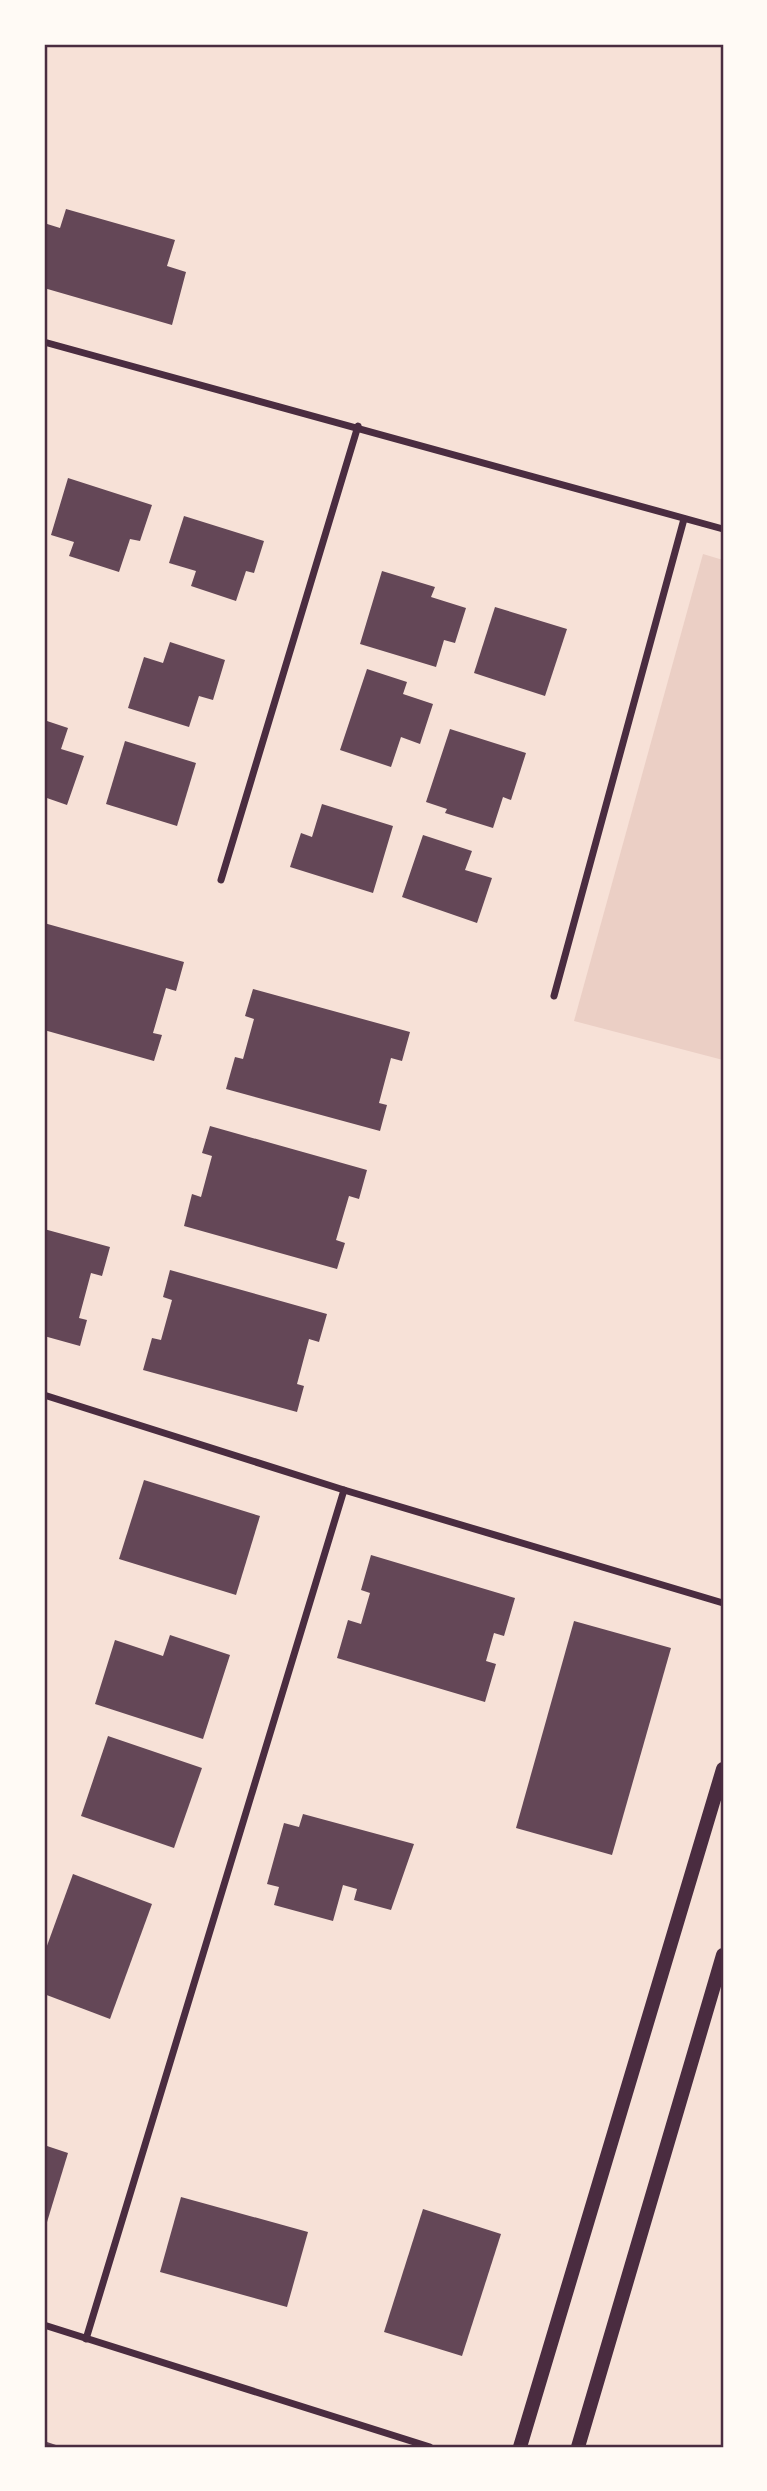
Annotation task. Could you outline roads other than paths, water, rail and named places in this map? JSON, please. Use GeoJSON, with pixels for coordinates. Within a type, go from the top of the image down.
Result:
{"type":"FeatureCollection","features":[{"type":"Feature","properties":{"kind":"main road"},"geometry":{"type":"LineString","coordinates":[[520,2447],[723,1769]]}},
{"type":"Feature","properties":{"kind":"main road"},"geometry":{"type":"LineString","coordinates":[[578,2447],[723,1955]]}},
{"type":"Feature","properties":{"kind":"street"},"geometry":{"type":"LineString","coordinates":[[44,342],[723,528]]}},
{"type":"Feature","properties":{"kind":"street"},"geometry":{"type":"LineString","coordinates":[[221,880],[358,426]]}},
{"type":"Feature","properties":{"kind":"street"},"geometry":{"type":"LineString","coordinates":[[555,996],[684,519]]}},
{"type":"Feature","properties":{"kind":"street"},"geometry":{"type":"LineString","coordinates":[[44,1395],[344,1490],[723,1602]]}},
{"type":"Feature","properties":{"kind":"street"},"geometry":{"type":"LineString","coordinates":[[86,2339],[344,1490]]}},
{"type":"Feature","properties":{"kind":"street"},"geometry":{"type":"LineString","coordinates":[[44,2325],[430,2447]]}}]}
